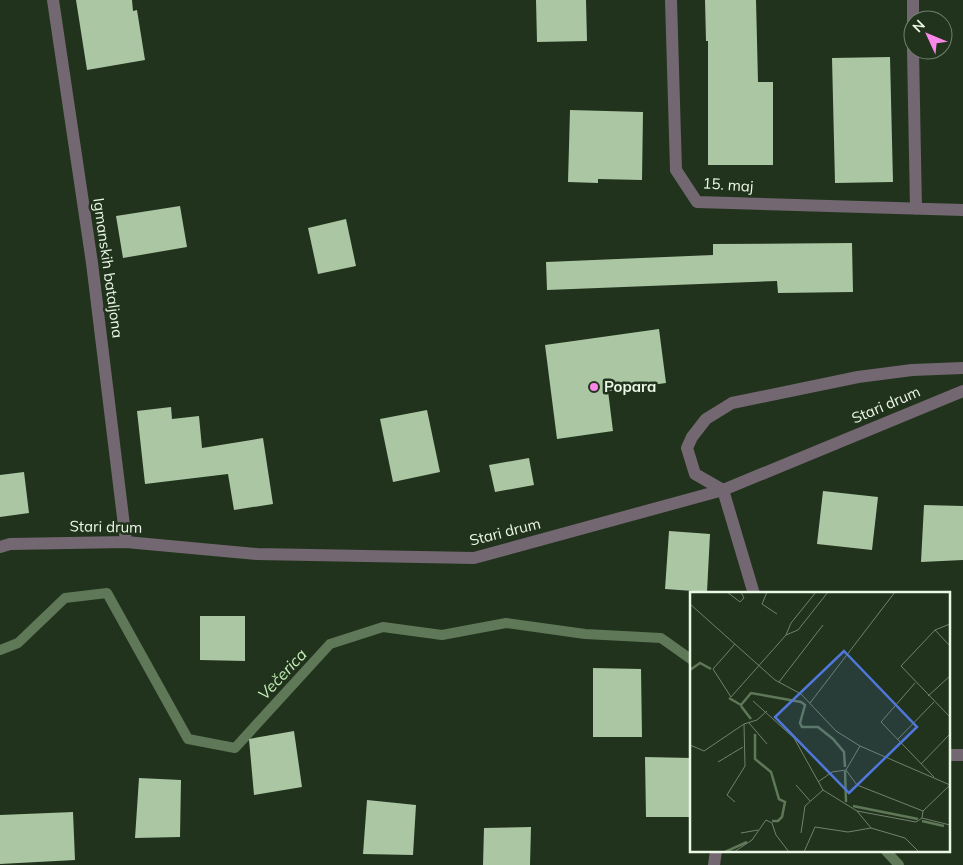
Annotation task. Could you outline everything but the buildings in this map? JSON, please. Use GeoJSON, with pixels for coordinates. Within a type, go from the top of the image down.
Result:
{"type":"FeatureCollection","features":[{"type":"Feature","properties":{"kind":"street","name":"Igmanskih bataljona"},"geometry":{"type":"LineString","coordinates":[[53,0],[92,263],[126,542]]}},
{"type":"Feature","properties":{"kind":"street","name":"15. maj"},"geometry":{"type":"LineString","coordinates":[[671,0],[676,170],[696,202],[963,210]]}},
{"type":"Feature","properties":{"kind":"street"},"geometry":{"type":"LineString","coordinates":[[913,60],[916,209]]}},
{"type":"Feature","properties":{"kind":"street"},"geometry":{"type":"LineString","coordinates":[[753,592],[723,490],[695,474],[687,448],[692,437],[706,419],[732,403],[858,377],[912,370],[963,368]]}},
{"type":"Feature","properties":{"kind":"street","name":"Stari drum"},"geometry":{"type":"LineString","coordinates":[[0,547],[10,544],[126,542],[256,554],[474,558],[723,490],[963,391]]}},
{"type":"Feature","properties":{"kind":"street"},"geometry":{"type":"LineString","coordinates":[[950,755],[963,755]]}},
{"type":"Feature","properties":{"kind":"street"},"geometry":{"type":"LineString","coordinates":[[714,865],[716,852]]}},
{"type":"Feature","properties":{"kind":"waterway","name":"Večerica"},"geometry":{"type":"LineString","coordinates":[[0,650],[18,643],[65,598],[107,593],[188,739],[235,748],[330,644],[383,627],[442,635],[506,623],[585,634],[661,638],[690,659]]}},
{"type":"Feature","properties":{"kind":"waterway","name":"Večerica"},"geometry":{"type":"LineString","coordinates":[[887,852],[899,865]]}},
{"type":"Feature","properties":{"kind":"place","name":"Popara"},"geometry":{"type":"Point","coordinates":[594,387]}}]}
